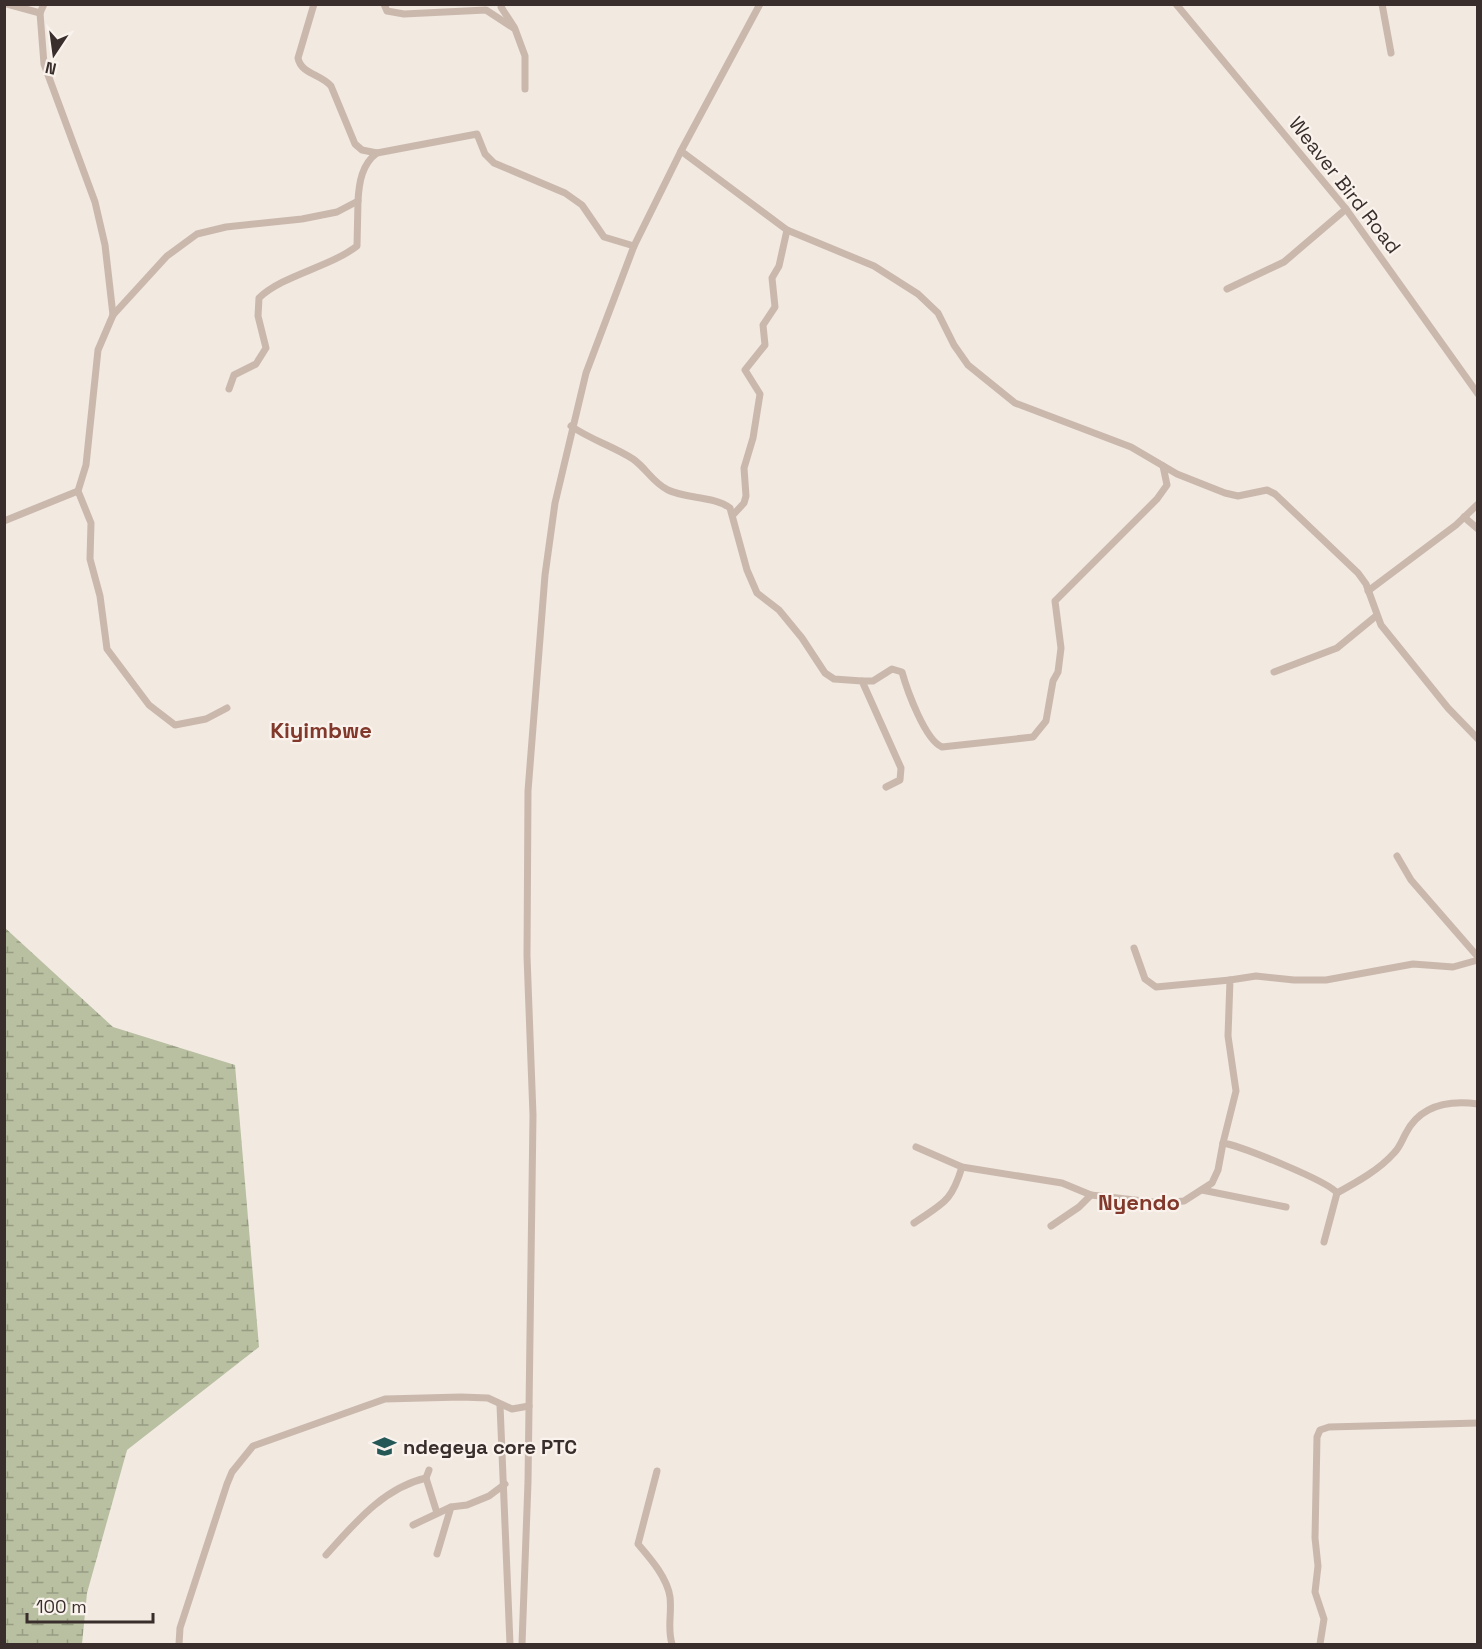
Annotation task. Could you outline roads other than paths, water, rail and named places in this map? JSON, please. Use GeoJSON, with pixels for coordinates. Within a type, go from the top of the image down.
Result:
{"type":"FeatureCollection","features":[{"type":"Feature","properties":{"kind":"street"},"geometry":{"type":"LineString","coordinates":[[7,4],[40,13]]}},
{"type":"Feature","properties":{"kind":"street"},"geometry":{"type":"LineString","coordinates":[[44,4],[40,13],[44,64],[95,202],[105,245],[113,315]]}},
{"type":"Feature","properties":{"kind":"street"},"geometry":{"type":"LineString","coordinates":[[314,4],[298,58],[299,63],[303,69],[326,80],[331,86],[355,144],[362,150],[377,153],[477,134],[485,154],[494,163],[565,193],[582,205],[604,237],[634,246]]}},
{"type":"Feature","properties":{"kind":"street"},"geometry":{"type":"LineString","coordinates":[[384,4],[387,11],[404,14],[486,10],[515,29]]}},
{"type":"Feature","properties":{"kind":"street"},"geometry":{"type":"LineString","coordinates":[[502,4],[501,7],[515,29],[525,56],[525,89]]}},
{"type":"Feature","properties":{"kind":"street"},"geometry":{"type":"LineString","coordinates":[[522,1644],[529,1406],[533,1115],[527,956],[528,790],[545,575],[555,503],[571,426],[592,353],[634,246],[681,150],[760,4]]}},
{"type":"Feature","properties":{"kind":"street","name":"Weaver Bird Road"},"geometry":{"type":"LineString","coordinates":[[1176,4],[1346,209],[1432,326],[1477,393]]}},
{"type":"Feature","properties":{"kind":"street"},"geometry":{"type":"LineString","coordinates":[[1382,4],[1391,53]]}},
{"type":"Feature","properties":{"kind":"street"},"geometry":{"type":"LineString","coordinates":[[681,150],[787,230],[874,266],[918,294],[938,313],[954,345],[968,365],[1015,403],[1111,438],[1163,466],[1225,493],[1238,496],[1267,490],[1275,494],[1358,573],[1368,591],[1376,616],[1448,708],[1478,739]]}},
{"type":"Feature","properties":{"kind":"street"},"geometry":{"type":"LineString","coordinates":[[229,389],[234,375],[256,364],[266,348],[258,316],[259,298],[322,264],[342,258],[357,246],[359,182],[368,159],[377,153]]}},
{"type":"Feature","properties":{"kind":"street"},"geometry":{"type":"LineString","coordinates":[[227,708],[206,719],[175,725],[149,705],[107,649],[99,596],[90,559],[91,524],[78,491],[86,465],[98,350],[113,315],[167,256],[197,234],[226,227],[302,219],[338,212],[358,201]]}},
{"type":"Feature","properties":{"kind":"street"},"geometry":{"type":"LineString","coordinates":[[1227,289],[1284,261],[1346,209]]}},
{"type":"Feature","properties":{"kind":"street"},"geometry":{"type":"LineString","coordinates":[[734,515],[744,503],[746,496],[744,468],[753,438],[760,394],[746,370],[765,345],[762,325],[775,307],[772,278],[779,266],[787,230]]}},
{"type":"Feature","properties":{"kind":"street"},"geometry":{"type":"LineString","coordinates":[[571,426],[623,452],[641,465],[661,487],[681,496],[726,505],[734,515],[747,570],[757,593],[779,610],[802,638],[825,673],[834,679],[873,681],[892,669],[902,672],[904,684],[930,737],[942,747],[1033,737],[1046,721],[1058,672],[1061,648],[1055,601],[1157,499],[1167,485],[1163,466]]}},
{"type":"Feature","properties":{"kind":"street"},"geometry":{"type":"LineString","coordinates":[[4,521],[78,491]]}},
{"type":"Feature","properties":{"kind":"street"},"geometry":{"type":"LineString","coordinates":[[1368,591],[1419,554],[1478,504]]}},
{"type":"Feature","properties":{"kind":"street"},"geometry":{"type":"LineString","coordinates":[[1464,517],[1478,530]]}},
{"type":"Feature","properties":{"kind":"street"},"geometry":{"type":"LineString","coordinates":[[1274,672],[1337,648],[1376,616]]}},
{"type":"Feature","properties":{"kind":"street"},"geometry":{"type":"LineString","coordinates":[[862,681],[901,768],[900,780],[886,787]]}},
{"type":"Feature","properties":{"kind":"street"},"geometry":{"type":"LineString","coordinates":[[1134,948],[1145,979],[1156,987],[1256,976],[1294,980],[1326,980],[1413,964],[1453,967],[1476,960],[1411,880],[1397,856]]}},
{"type":"Feature","properties":{"kind":"street"},"geometry":{"type":"LineString","coordinates":[[916,1147],[962,1167],[1056,1181],[1091,1195],[1173,1203],[1202,1190],[1215,1180],[1236,1091],[1228,1036],[1230,980]]}},
{"type":"Feature","properties":{"kind":"street"},"geometry":{"type":"LineString","coordinates":[[1324,1242],[1337,1193],[1382,1165],[1400,1146],[1410,1126],[1425,1110],[1455,1104],[1478,1104]]}},
{"type":"Feature","properties":{"kind":"street"},"geometry":{"type":"LineString","coordinates":[[1223,1143],[1274,1161],[1326,1184],[1337,1193]]}},
{"type":"Feature","properties":{"kind":"street"},"geometry":{"type":"LineString","coordinates":[[914,1223],[948,1200],[955,1191],[962,1167]]}},
{"type":"Feature","properties":{"kind":"street"},"geometry":{"type":"LineString","coordinates":[[1202,1190],[1286,1206]]}},
{"type":"Feature","properties":{"kind":"street"},"geometry":{"type":"LineString","coordinates":[[1051,1226],[1079,1207],[1091,1195]]}},
{"type":"Feature","properties":{"kind":"street"},"geometry":{"type":"LineString","coordinates":[[179,1644],[180,1628],[227,1484],[232,1472],[253,1446],[385,1399],[488,1398],[500,1406],[512,1409],[529,1406]]}},
{"type":"Feature","properties":{"kind":"street"},"geometry":{"type":"LineString","coordinates":[[500,1406],[510,1644]]}},
{"type":"Feature","properties":{"kind":"street"},"geometry":{"type":"LineString","coordinates":[[1320,1644],[1323,1619],[1315,1592],[1318,1566],[1315,1538],[1317,1437],[1320,1430],[1329,1427],[1478,1423]]}},
{"type":"Feature","properties":{"kind":"street"},"geometry":{"type":"LineString","coordinates":[[429,1470],[426,1478],[437,1513]]}},
{"type":"Feature","properties":{"kind":"street"},"geometry":{"type":"LineString","coordinates":[[657,1471],[638,1544],[656,1566],[670,1596],[668,1630],[672,1644]]}},
{"type":"Feature","properties":{"kind":"street"},"geometry":{"type":"LineString","coordinates":[[326,1555],[366,1510],[414,1481],[426,1478]]}},
{"type":"Feature","properties":{"kind":"street"},"geometry":{"type":"LineString","coordinates":[[413,1525],[451,1507],[467,1505],[489,1496],[505,1484]]}},
{"type":"Feature","properties":{"kind":"street"},"geometry":{"type":"LineString","coordinates":[[437,1554],[451,1507]]}},
{"type":"Feature","properties":{"kind":"place","name":"ndegeya core PTC"},"geometry":{"type":"Point","coordinates":[385,1447]}},
{"type":"Feature","properties":{"kind":"district","name":"Kiyimbwe"},"geometry":{"type":"Point","coordinates":[321,730]}},
{"type":"Feature","properties":{"kind":"district","name":"Nyendo"},"geometry":{"type":"Point","coordinates":[1139,1202]}}]}
